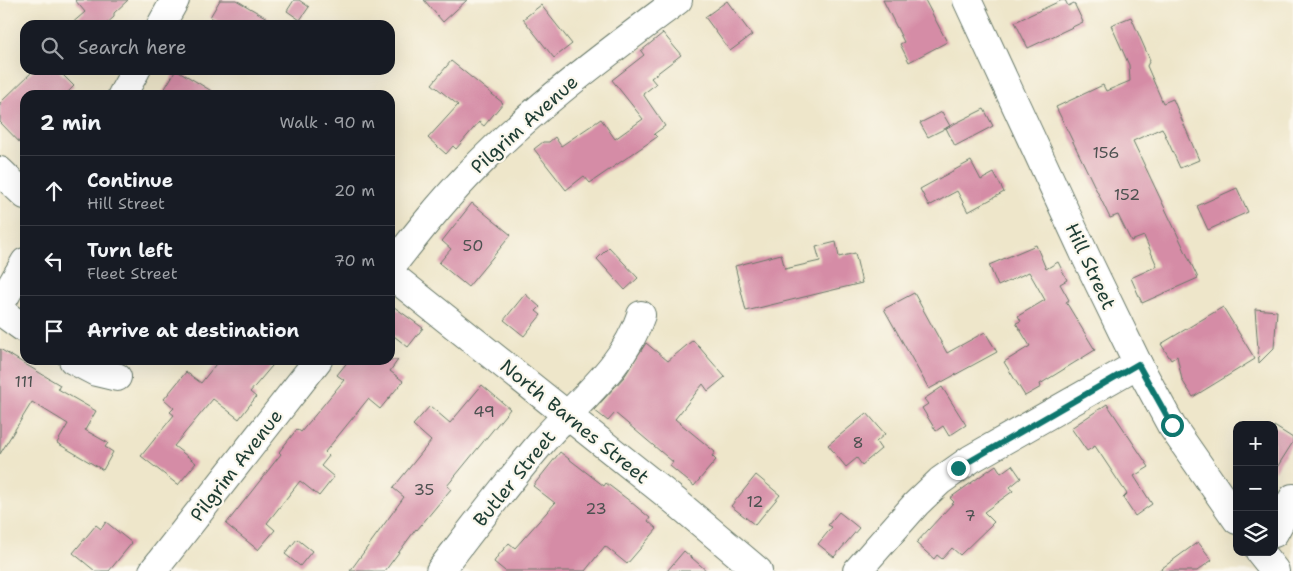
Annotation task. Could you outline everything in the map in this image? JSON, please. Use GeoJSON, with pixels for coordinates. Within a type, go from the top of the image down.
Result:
{"type":"FeatureCollection","features":[{"type":"Feature","properties":{"kind":"street","name":"Pilgrim Avenue"},"geometry":{"type":"LineString","coordinates":[[395,262],[443,202],[485,158],[576,76],[678,0]]}},
{"type":"Feature","properties":{"kind":"street","name":"Hill Street"},"geometry":{"type":"LineString","coordinates":[[967,0],[1138,364],[1183,443],[1233,514]]}},
{"type":"Feature","properties":{"kind":"street"},"geometry":{"type":"LineString","coordinates":[[125,90],[133,75]]}},
{"type":"Feature","properties":{"kind":"street"},"geometry":{"type":"LineString","coordinates":[[0,171],[20,190]]}},
{"type":"Feature","properties":{"kind":"street"},"geometry":{"type":"LineString","coordinates":[[0,305],[20,271]]}},
{"type":"Feature","properties":{"kind":"street","name":"North Barnes Street"},"geometry":{"type":"LineString","coordinates":[[395,278],[682,506],[758,571]]}},
{"type":"Feature","properties":{"kind":"street"},"geometry":{"type":"LineString","coordinates":[[0,311],[20,326]]}},
{"type":"Feature","properties":{"kind":"street","name":"Butler Street"},"geometry":{"type":"LineString","coordinates":[[440,571],[541,442],[587,397],[627,347],[637,328],[641,315]]}},
{"type":"Feature","properties":{"kind":"street"},"geometry":{"type":"LineString","coordinates":[[857,571],[916,504],[946,476],[972,459],[1138,364]]}},
{"type":"Feature","properties":{"kind":"street"},"geometry":{"type":"LineString","coordinates":[[83,365],[96,372],[117,377]]}},
{"type":"Feature","properties":{"kind":"street","name":"Pilgrim Avenue"},"geometry":{"type":"LineString","coordinates":[[153,571],[314,365]]}},
{"type":"Feature","properties":{"kind":"street"},"geometry":{"type":"LineString","coordinates":[[1278,529],[1293,498]]}},
{"type":"Feature","properties":{"kind":"building"},"geometry":{"type":"Polygon","coordinates":[[[75,0],[128,0],[114,13],[114,17],[111,20],[76,20],[85,12],[75,0]]]}},
{"type":"Feature","properties":{"kind":"building"},"geometry":{"type":"Polygon","coordinates":[[[220,0],[236,0],[270,20],[215,20],[210,17],[220,0]]]}},
{"type":"Feature","properties":{"kind":"building"},"geometry":{"type":"Polygon","coordinates":[[[294,0],[299,0],[309,7],[300,20],[287,11],[294,0]]]}},
{"type":"Feature","properties":{"kind":"building"},"geometry":{"type":"Polygon","coordinates":[[[424,0],[467,0],[443,22],[424,0]]]}},
{"type":"Feature","properties":{"kind":"building"},"geometry":{"type":"Polygon","coordinates":[[[883,0],[925,0],[947,42],[909,62],[900,44],[904,42],[883,0]]]}},
{"type":"Feature","properties":{"kind":"building"},"geometry":{"type":"Polygon","coordinates":[[[1065,0],[1068,6],[1074,3],[1083,22],[1028,48],[1015,22],[1065,0]]]}},
{"type":"Feature","properties":{"kind":"building"},"geometry":{"type":"Polygon","coordinates":[[[727,1],[752,35],[730,51],[705,17],[727,1]]]}},
{"type":"Feature","properties":{"kind":"building"},"geometry":{"type":"Polygon","coordinates":[[[541,5],[572,44],[554,58],[523,19],[541,5]]]}},
{"type":"Feature","properties":{"kind":"building"},"geometry":{"type":"Polygon","coordinates":[[[1131,17],[1150,60],[1147,66],[1163,103],[1173,99],[1199,160],[1180,168],[1162,128],[1133,141],[1198,278],[1142,303],[1131,278],[1157,266],[1144,236],[1131,241],[1118,215],[1110,218],[1056,107],[1103,85],[1106,91],[1130,81],[1129,65],[1111,25],[1131,17]]]}},
{"type":"Feature","properties":{"kind":"building"},"geometry":{"type":"Polygon","coordinates":[[[663,33],[681,55],[651,78],[656,84],[643,94],[665,126],[654,134],[657,137],[590,183],[584,176],[566,190],[534,149],[543,142],[549,142],[555,137],[561,146],[601,119],[615,139],[643,119],[612,80],[644,55],[641,51],[663,33]]]}},
{"type":"Feature","properties":{"kind":"building"},"geometry":{"type":"Polygon","coordinates":[[[451,61],[503,103],[484,126],[479,122],[456,149],[453,146],[446,154],[428,138],[458,105],[432,84],[451,61]]]}},
{"type":"Feature","properties":{"kind":"building"},"geometry":{"type":"Polygon","coordinates":[[[29,75],[63,75],[74,86],[70,90],[20,90],[20,143],[0,122],[0,103],[29,75]]]}},
{"type":"Feature","properties":{"kind":"building"},"geometry":{"type":"Polygon","coordinates":[[[173,75],[185,75],[210,90],[164,90],[173,75]]]}},
{"type":"Feature","properties":{"kind":"building"},"geometry":{"type":"Polygon","coordinates":[[[984,109],[993,126],[955,146],[946,128],[984,109]]]}},
{"type":"Feature","properties":{"kind":"building"},"geometry":{"type":"Polygon","coordinates":[[[942,112],[950,126],[928,137],[920,123],[942,112]]]}},
{"type":"Feature","properties":{"kind":"building"},"geometry":{"type":"Polygon","coordinates":[[[971,161],[981,180],[994,173],[1004,192],[968,212],[957,191],[929,206],[920,189],[971,161]]]}},
{"type":"Feature","properties":{"kind":"building"},"geometry":{"type":"Polygon","coordinates":[[[1237,188],[1248,212],[1208,230],[1197,206],[1237,188]]]}},
{"type":"Feature","properties":{"kind":"building"},"geometry":{"type":"Polygon","coordinates":[[[472,203],[511,235],[468,287],[439,263],[451,249],[442,241],[472,203]]]}},
{"type":"Feature","properties":{"kind":"building"},"geometry":{"type":"Polygon","coordinates":[[[836,242],[839,257],[855,253],[862,283],[746,311],[735,266],[781,254],[785,269],[820,261],[816,247],[836,242]]]}},
{"type":"Feature","properties":{"kind":"building"},"geometry":{"type":"Polygon","coordinates":[[[1036,245],[1046,269],[1058,262],[1067,280],[1060,284],[1069,300],[1066,302],[1095,350],[1040,384],[1041,387],[1025,396],[1004,362],[1030,346],[1016,323],[1021,321],[1018,316],[1045,300],[1029,272],[998,286],[989,265],[1036,245]]]}},
{"type":"Feature","properties":{"kind":"building"},"geometry":{"type":"Polygon","coordinates":[[[609,247],[638,278],[625,290],[597,259],[609,247]]]}},
{"type":"Feature","properties":{"kind":"building"},"geometry":{"type":"Polygon","coordinates":[[[914,293],[947,353],[985,332],[997,352],[929,389],[884,309],[914,293]]]}},
{"type":"Feature","properties":{"kind":"building"},"geometry":{"type":"Polygon","coordinates":[[[525,294],[540,307],[536,311],[541,315],[524,336],[504,320],[525,294]]]}},
{"type":"Feature","properties":{"kind":"building"},"geometry":{"type":"Polygon","coordinates":[[[1223,307],[1255,359],[1193,397],[1182,380],[1177,356],[1171,360],[1161,344],[1223,307]]]}},
{"type":"Feature","properties":{"kind":"building"},"geometry":{"type":"Polygon","coordinates":[[[395,308],[423,328],[408,347],[395,337],[395,308]]]}},
{"type":"Feature","properties":{"kind":"building"},"geometry":{"type":"Polygon","coordinates":[[[1255,309],[1277,311],[1274,348],[1259,363],[1255,309]]]}},
{"type":"Feature","properties":{"kind":"building"},"geometry":{"type":"Polygon","coordinates":[[[693,340],[725,377],[708,391],[703,384],[675,419],[715,452],[712,456],[716,460],[694,486],[670,466],[673,462],[615,413],[608,421],[594,410],[624,377],[646,343],[668,361],[693,340]]]}},
{"type":"Feature","properties":{"kind":"building"},"geometry":{"type":"Polygon","coordinates":[[[0,349],[20,361],[20,365],[27,365],[60,385],[58,389],[96,411],[85,430],[108,443],[105,447],[113,452],[103,470],[57,443],[68,424],[32,402],[0,454],[0,349]]]}},
{"type":"Feature","properties":{"kind":"building"},"geometry":{"type":"Polygon","coordinates":[[[215,365],[273,365],[250,392],[256,397],[239,419],[213,399],[174,446],[196,463],[178,485],[141,456],[174,415],[170,412],[174,408],[164,399],[186,372],[201,383],[215,365]]]}},
{"type":"Feature","properties":{"kind":"building"},"geometry":{"type":"Polygon","coordinates":[[[345,365],[394,365],[390,371],[403,381],[380,409],[368,399],[325,452],[329,456],[321,466],[334,477],[319,496],[300,481],[267,523],[275,530],[258,550],[226,524],[281,454],[279,452],[297,429],[301,432],[344,380],[337,375],[345,365]]]}},
{"type":"Feature","properties":{"kind":"building"},"geometry":{"type":"Polygon","coordinates":[[[482,385],[510,409],[447,486],[451,489],[416,529],[385,571],[350,571],[404,497],[393,488],[431,441],[413,425],[430,406],[450,423],[482,385]]]}},
{"type":"Feature","properties":{"kind":"building"},"geometry":{"type":"Polygon","coordinates":[[[942,387],[966,425],[949,436],[943,426],[936,431],[922,408],[928,404],[924,399],[942,387]]]}},
{"type":"Feature","properties":{"kind":"building"},"geometry":{"type":"Polygon","coordinates":[[[1107,404],[1149,467],[1134,476],[1152,504],[1135,516],[1123,498],[1127,494],[1095,446],[1087,451],[1071,428],[1107,404]]]}},
{"type":"Feature","properties":{"kind":"building"},"geometry":{"type":"Polygon","coordinates":[[[867,413],[885,434],[876,442],[881,449],[862,465],[857,458],[846,467],[828,445],[867,413]]]}},
{"type":"Feature","properties":{"kind":"building"},"geometry":{"type":"Polygon","coordinates":[[[1278,429],[1293,438],[1293,442],[1278,466],[1278,429]]]}},
{"type":"Feature","properties":{"kind":"building"},"geometry":{"type":"Polygon","coordinates":[[[560,452],[604,486],[606,483],[631,502],[650,518],[648,521],[657,529],[627,564],[605,546],[585,571],[505,571],[494,562],[497,557],[509,543],[515,548],[555,503],[533,486],[560,452]]]}},
{"type":"Feature","properties":{"kind":"building"},"geometry":{"type":"Polygon","coordinates":[[[996,465],[1001,473],[1012,465],[1021,478],[1010,487],[1013,491],[984,512],[994,522],[960,555],[952,548],[942,559],[937,555],[934,559],[916,543],[954,502],[950,498],[996,465]]]}},
{"type":"Feature","properties":{"kind":"building"},"geometry":{"type":"Polygon","coordinates":[[[756,475],[780,495],[755,525],[731,506],[756,475]]]}},
{"type":"Feature","properties":{"kind":"building"},"geometry":{"type":"Polygon","coordinates":[[[839,512],[859,528],[834,557],[818,544],[832,527],[828,525],[839,512]]]}},
{"type":"Feature","properties":{"kind":"building"},"geometry":{"type":"Polygon","coordinates":[[[106,522],[132,543],[109,571],[95,571],[73,553],[96,525],[101,529],[106,522]]]}},
{"type":"Feature","properties":{"kind":"building"},"geometry":{"type":"Polygon","coordinates":[[[297,539],[312,551],[300,566],[285,554],[297,539]]]}},
{"type":"Feature","properties":{"kind":"building"},"geometry":{"type":"Polygon","coordinates":[[[1198,542],[1212,560],[1197,571],[1158,571],[1198,542]]]}},
{"type":"Feature","properties":{"kind":"building"},"geometry":{"type":"Polygon","coordinates":[[[684,551],[707,571],[667,571],[684,551]]]}},
{"type":"Feature","properties":{"kind":"route"},"geometry":{"type":"LineString","coordinates":[[958,468],[1138,364],[1172,425]]}}]}
